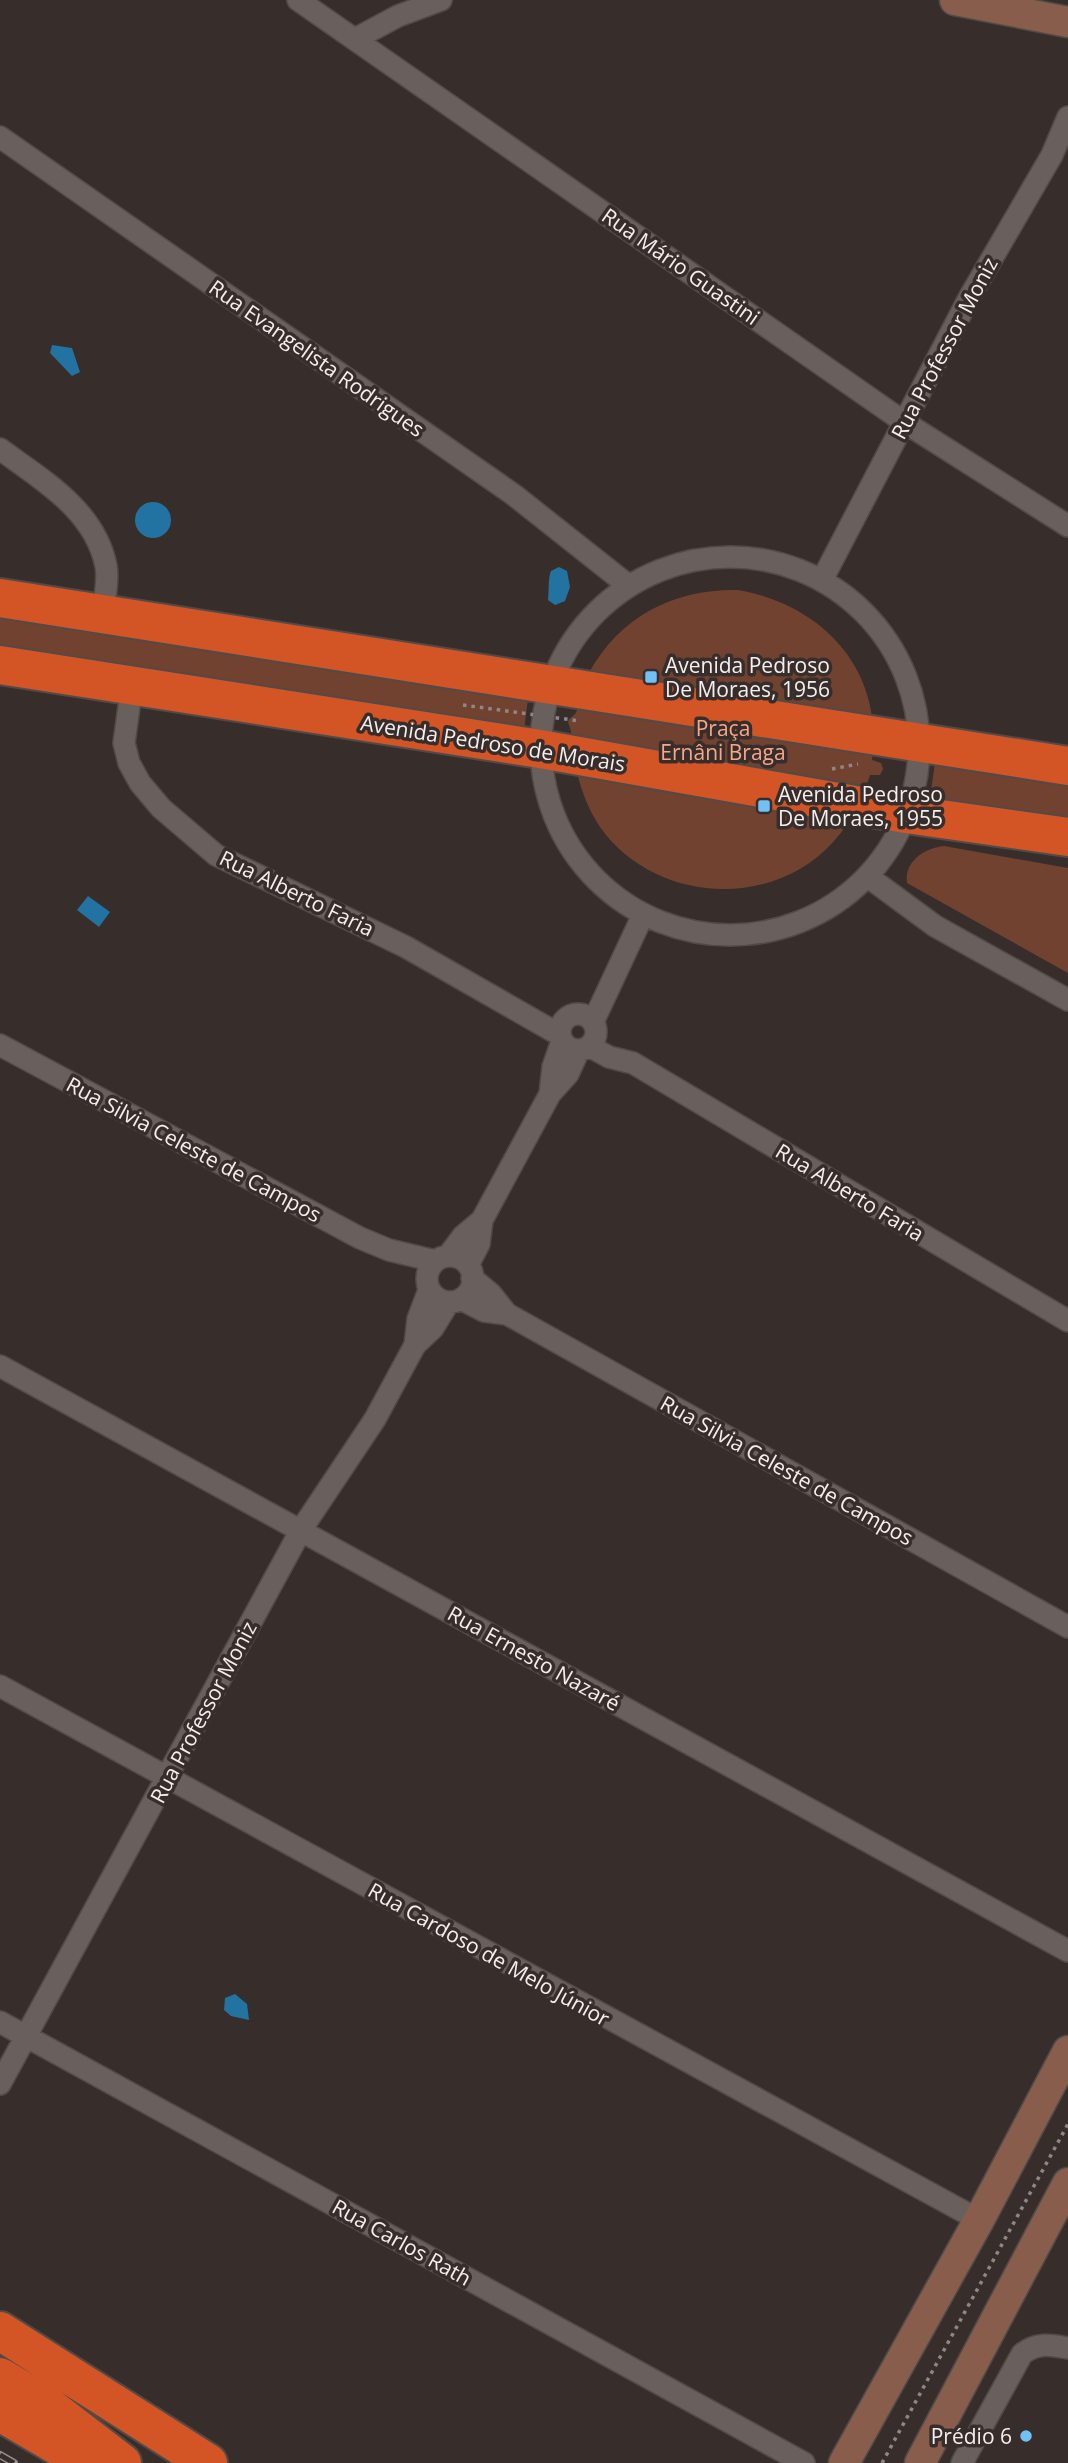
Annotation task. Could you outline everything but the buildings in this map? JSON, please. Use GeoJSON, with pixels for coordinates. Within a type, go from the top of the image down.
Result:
{"type":"FeatureCollection","features":[{"type":"Feature","properties":{"kind":"highway"},"geometry":{"type":"LineString","coordinates":[[0,598],[509,679],[834,727],[1068,766]]}},
{"type":"Feature","properties":{"kind":"highway","name":"Avenida Pedroso de Morais"},"geometry":{"type":"LineString","coordinates":[[0,665],[540,749],[906,814],[1068,836]]}},
{"type":"Feature","properties":{"kind":"highway"},"geometry":{"type":"LineString","coordinates":[[7,2329],[208,2463]]}},
{"type":"Feature","properties":{"kind":"highway"},"geometry":{"type":"LineString","coordinates":[[0,2377],[44,2403],[122,2463]]}},
{"type":"Feature","properties":{"kind":"highway"},"geometry":{"type":"LineString","coordinates":[[0,2412],[87,2463]]}},
{"type":"Feature","properties":{"kind":"street","name":"Rua Mário Guastini"},"geometry":{"type":"LineString","coordinates":[[298,0],[904,422],[1068,526]]}},
{"type":"Feature","properties":{"kind":"street"},"geometry":{"type":"LineString","coordinates":[[355,39],[398,16],[441,0]]}},
{"type":"Feature","properties":{"kind":"street"},"geometry":{"type":"LineString","coordinates":[[955,0],[1035,7],[1068,22]]}},
{"type":"Feature","properties":{"kind":"street","name":"Rua Professor Moniz"},"geometry":{"type":"LineString","coordinates":[[822,580],[904,422],[1067,123]]}},
{"type":"Feature","properties":{"kind":"street","name":"Rua Evangelista Rodrigues"},"geometry":{"type":"LineString","coordinates":[[0,137],[514,495],[629,586]]}},
{"type":"Feature","properties":{"kind":"street"},"geometry":{"type":"LineString","coordinates":[[0,449],[52,487],[81,513],[107,567],[103,614]]}},
{"type":"Feature","properties":{"kind":"street"},"geometry":{"type":"LineString","coordinates":[[745,557],[785,565],[822,580],[855,603],[873,622],[902,666],[915,704],[919,743],[918,765],[906,814],[882,857],[867,876],[838,900],[806,918],[771,930],[734,934],[697,932],[643,915],[604,887],[565,839],[551,810],[543,780],[540,749],[542,717],[550,685],[569,646],[589,621],[629,586],[666,568],[705,559],[745,557]]}},
{"type":"Feature","properties":{"kind":"street","name":"Rua Alberto Faria"},"geometry":{"type":"LineString","coordinates":[[132,685],[124,743],[139,783],[161,808],[216,855],[406,947],[521,1011],[534,1023],[578,1032],[609,1057],[633,1063],[1068,1321]]}},
{"type":"Feature","properties":{"kind":"street"},"geometry":{"type":"LineString","coordinates":[[867,876],[935,926],[1068,1000]]}},
{"type":"Feature","properties":{"kind":"street","name":"Rua Professor Moniz"},"geometry":{"type":"LineString","coordinates":[[415,1345],[418,1319],[435,1271],[463,1236],[482,1220],[551,1094],[553,1067],[607,989],[643,915]]}},
{"type":"Feature","properties":{"kind":"street","name":"Rua Silvia Celeste de Campos"},"geometry":{"type":"LineString","coordinates":[[0,1045],[360,1238],[389,1250],[405,1266],[435,1271],[470,1272],[507,1314]]}},
{"type":"Feature","properties":{"kind":"street","name":"Rua Professor Moniz"},"geometry":{"type":"LineString","coordinates":[[0,2084],[301,1530],[375,1419],[415,1345],[433,1328],[455,1300],[468,1291],[482,1220]]}},
{"type":"Feature","properties":{"kind":"street","name":"Rua Silvia Celeste de Campos"},"geometry":{"type":"LineString","coordinates":[[435,1271],[440,1300],[455,1300],[484,1311],[507,1314],[1068,1626]]}},
{"type":"Feature","properties":{"kind":"street","name":"Rua Ernesto Nazaré"},"geometry":{"type":"LineString","coordinates":[[0,1366],[1068,1951]]}},
{"type":"Feature","properties":{"kind":"street","name":"Rua Cardoso de Melo Júnior"},"geometry":{"type":"LineString","coordinates":[[0,1686],[979,2220]]}},
{"type":"Feature","properties":{"kind":"street","name":"Rua Carlos Rath"},"geometry":{"type":"LineString","coordinates":[[0,2022],[804,2463]]}},
{"type":"Feature","properties":{"kind":"street"},"geometry":{"type":"LineString","coordinates":[[844,2463],[979,2220],[1068,2051]]}},
{"type":"Feature","properties":{"kind":"street"},"geometry":{"type":"LineString","coordinates":[[920,2463],[1068,2183]]}},
{"type":"Feature","properties":{"kind":"street"},"geometry":{"type":"LineString","coordinates":[[962,2463],[1022,2354],[1030,2347],[1045,2344],[1068,2348]]}},
{"type":"Feature","properties":{"kind":"path"},"geometry":{"type":"LineString","coordinates":[[500,743],[509,679]]}},
{"type":"Feature","properties":{"kind":"path"},"geometry":{"type":"LineString","coordinates":[[883,2463],[1068,2124]]}},
{"type":"Feature","properties":{"kind":"green space","name":"Praça Ernâni Braga"},"geometry":{"type":"Polygon","coordinates":[[[738,590],[769,598],[797,610],[821,627],[842,647],[858,671],[868,698],[873,728],[872,760],[881,763],[883,769],[880,775],[870,775],[860,802],[846,826],[834,841],[808,864],[779,879],[747,887],[714,889],[681,883],[651,871],[623,852],[600,827],[580,785],[568,722],[577,711],[589,673],[616,636],[633,621],[671,601],[714,591],[738,590]]]}},
{"type":"Feature","properties":{"kind":"green space"},"geometry":{"type":"Polygon","coordinates":[[[0,608],[529,691],[523,738],[0,653],[0,608]]]}},
{"type":"Feature","properties":{"kind":"green space"},"geometry":{"type":"Polygon","coordinates":[[[936,756],[1068,776],[1068,824],[929,805],[936,756]]]}},
{"type":"Feature","properties":{"kind":"green space"},"geometry":{"type":"Polygon","coordinates":[[[944,846],[1068,868],[1068,973],[907,883],[909,868],[917,857],[944,846]]]}},
{"type":"Feature","properties":{"kind":"water"},"geometry":{"type":"Polygon","coordinates":[[[52,345],[72,348],[80,372],[72,376],[50,353],[52,345]]]}},
{"type":"Feature","properties":{"kind":"water"},"geometry":{"type":"Polygon","coordinates":[[[153,502],[165,508],[171,520],[165,532],[153,538],[141,532],[135,520],[141,508],[153,502]]]}},
{"type":"Feature","properties":{"kind":"water"},"geometry":{"type":"Polygon","coordinates":[[[559,567],[567,571],[570,587],[565,601],[555,605],[548,600],[549,581],[551,571],[559,567]]]}},
{"type":"Feature","properties":{"kind":"water"},"geometry":{"type":"Polygon","coordinates":[[[88,896],[110,912],[99,927],[77,910],[88,896]]]}},
{"type":"Feature","properties":{"kind":"water"},"geometry":{"type":"Polygon","coordinates":[[[235,1994],[247,2004],[249,2020],[231,2016],[224,2010],[225,1998],[235,1994]]]}},
{"type":"Feature","properties":{"kind":"railway"},"geometry":{"type":"LineString","coordinates":[[0,2455],[14,2463]]}},
{"type":"Feature","properties":{"kind":"place","name":"Avenida Pedroso De Moraes, 1956"},"geometry":{"type":"Point","coordinates":[651,677]}},
{"type":"Feature","properties":{"kind":"place","name":"Avenida Pedroso De Moraes, 1955"},"geometry":{"type":"Point","coordinates":[764,806]}},
{"type":"Feature","properties":{"kind":"place","name":"Prédio 6"},"geometry":{"type":"Point","coordinates":[1026,2436]}}]}
